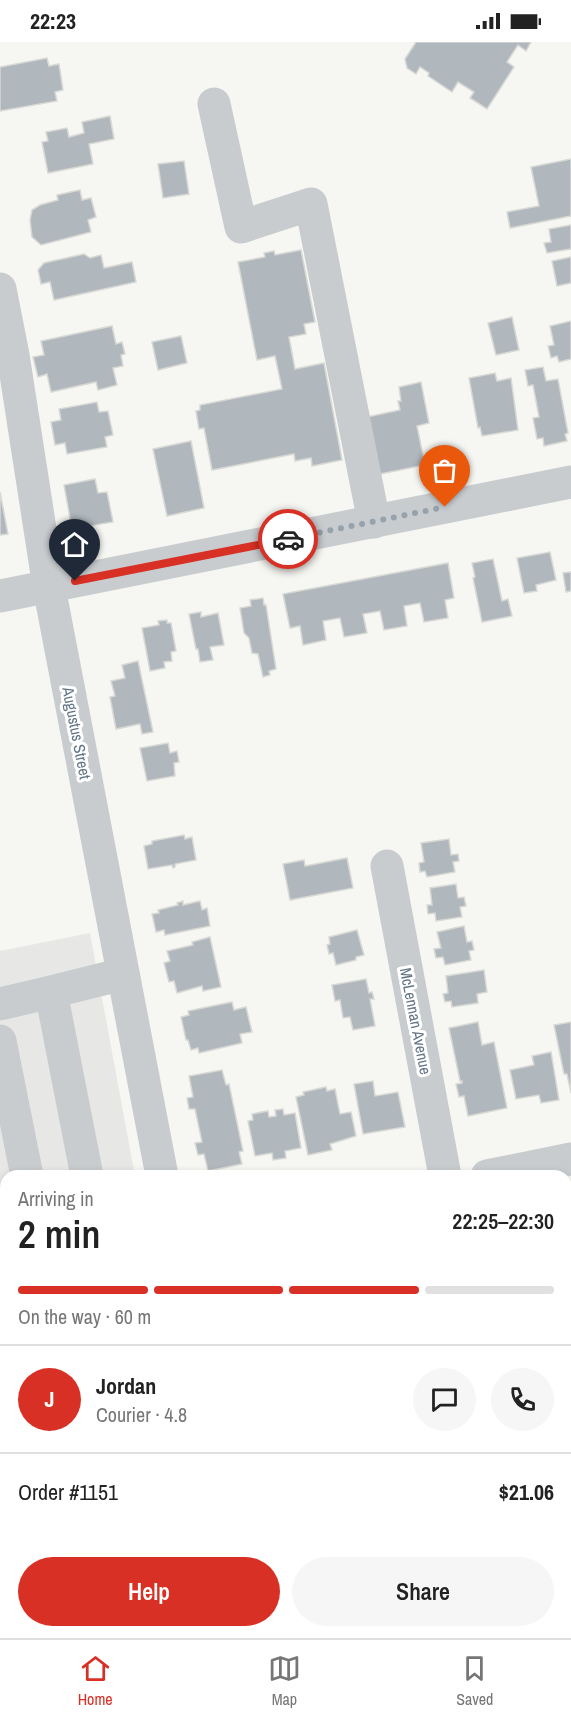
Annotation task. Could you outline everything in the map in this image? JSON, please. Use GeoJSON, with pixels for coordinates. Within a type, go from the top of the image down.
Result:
{"type":"FeatureCollection","features":[{"type":"Feature","properties":{"kind":"street"},"geometry":{"type":"LineString","coordinates":[[214,104],[241,227],[311,204],[374,522]]}},
{"type":"Feature","properties":{"kind":"street","name":"Augustus Street"},"geometry":{"type":"LineString","coordinates":[[0,289],[13,356],[49,586],[161,1170]]}},
{"type":"Feature","properties":{"kind":"street"},"geometry":{"type":"LineString","coordinates":[[0,596],[571,482]]}},
{"type":"Feature","properties":{"kind":"street","name":"McLennan Avenue"},"geometry":{"type":"LineString","coordinates":[[387,866],[444,1170]]}},
{"type":"Feature","properties":{"kind":"street"},"geometry":{"type":"LineString","coordinates":[[0,1004],[123,974]]}},
{"type":"Feature","properties":{"kind":"street"},"geometry":{"type":"LineString","coordinates":[[51,992],[86,1170]]}},
{"type":"Feature","properties":{"kind":"street"},"geometry":{"type":"LineString","coordinates":[[0,1041],[26,1170]]}},
{"type":"Feature","properties":{"kind":"street"},"geometry":{"type":"LineString","coordinates":[[517,1170],[571,1159]]}},
{"type":"Feature","properties":{"kind":"shaded area"},"geometry":{"type":"Polygon","coordinates":[[[90,933],[134,1170],[0,1170],[0,951],[90,933]]]}},
{"type":"Feature","properties":{"kind":"building"},"geometry":{"type":"Polygon","coordinates":[[[416,42],[531,42],[526,51],[518,45],[507,62],[514,67],[487,109],[470,98],[474,92],[458,82],[452,92],[428,76],[429,73],[420,67],[416,74],[407,68],[405,59],[416,42]]]}},
{"type":"Feature","properties":{"kind":"building"},"geometry":{"type":"Polygon","coordinates":[[[47,58],[49,66],[59,64],[63,90],[55,92],[57,101],[0,111],[0,67],[47,58]]]}},
{"type":"Feature","properties":{"kind":"building"},"geometry":{"type":"Polygon","coordinates":[[[110,116],[114,139],[89,144],[93,164],[48,173],[42,142],[48,141],[46,132],[67,128],[69,137],[84,133],[82,122],[110,116]]]}},
{"type":"Feature","properties":{"kind":"building"},"geometry":{"type":"Polygon","coordinates":[[[571,159],[571,216],[510,228],[507,212],[539,206],[531,167],[571,159]]]}},
{"type":"Feature","properties":{"kind":"building"},"geometry":{"type":"Polygon","coordinates":[[[184,161],[189,194],[163,198],[158,164],[184,161]]]}},
{"type":"Feature","properties":{"kind":"building"},"geometry":{"type":"Polygon","coordinates":[[[80,190],[82,200],[91,198],[96,217],[88,220],[91,232],[41,245],[32,237],[30,220],[32,210],[58,200],[57,195],[80,190]]]}},
{"type":"Feature","properties":{"kind":"building"},"geometry":{"type":"Polygon","coordinates":[[[571,225],[571,249],[547,253],[544,243],[551,242],[549,229],[571,225]]]}},
{"type":"Feature","properties":{"kind":"building"},"geometry":{"type":"Polygon","coordinates":[[[301,250],[315,322],[304,324],[306,334],[289,337],[295,369],[324,363],[342,460],[312,466],[311,458],[295,461],[294,454],[212,470],[204,428],[199,429],[196,411],[200,410],[200,405],[282,389],[275,356],[257,360],[238,262],[265,257],[264,253],[274,251],[275,255],[301,250]]]}},
{"type":"Feature","properties":{"kind":"building"},"geometry":{"type":"Polygon","coordinates":[[[84,254],[90,258],[101,255],[104,268],[132,262],[136,282],[54,300],[50,282],[41,284],[38,270],[44,263],[84,254]]]}},
{"type":"Feature","properties":{"kind":"building"},"geometry":{"type":"Polygon","coordinates":[[[571,257],[571,283],[557,286],[552,261],[571,257]]]}},
{"type":"Feature","properties":{"kind":"building"},"geometry":{"type":"Polygon","coordinates":[[[512,317],[519,350],[496,355],[488,323],[512,317]]]}},
{"type":"Feature","properties":{"kind":"building"},"geometry":{"type":"Polygon","coordinates":[[[571,321],[571,359],[559,362],[557,356],[551,358],[548,346],[554,345],[550,326],[571,321]]]}},
{"type":"Feature","properties":{"kind":"building"},"geometry":{"type":"Polygon","coordinates":[[[112,326],[116,344],[122,342],[125,354],[121,355],[123,366],[113,368],[117,385],[98,390],[96,382],[51,392],[47,374],[38,377],[33,357],[44,355],[41,341],[112,326]]]}},
{"type":"Feature","properties":{"kind":"building"},"geometry":{"type":"Polygon","coordinates":[[[181,336],[187,363],[158,370],[152,342],[181,336]]]}},
{"type":"Feature","properties":{"kind":"building"},"geometry":{"type":"Polygon","coordinates":[[[543,367],[546,381],[558,379],[568,433],[565,434],[567,441],[544,446],[543,438],[537,439],[533,418],[539,417],[533,385],[528,386],[525,370],[543,367]]]}},
{"type":"Feature","properties":{"kind":"building"},"geometry":{"type":"Polygon","coordinates":[[[495,373],[497,381],[511,378],[518,430],[482,436],[480,427],[478,428],[469,378],[495,373]]]}},
{"type":"Feature","properties":{"kind":"building"},"geometry":{"type":"Polygon","coordinates":[[[421,382],[429,423],[417,426],[425,465],[375,475],[362,418],[400,410],[399,387],[421,382]]]}},
{"type":"Feature","properties":{"kind":"building"},"geometry":{"type":"Polygon","coordinates":[[[97,402],[99,412],[108,411],[113,435],[105,437],[107,447],[67,454],[65,443],[55,445],[51,422],[61,420],[59,409],[97,402]]]}},
{"type":"Feature","properties":{"kind":"building"},"geometry":{"type":"Polygon","coordinates":[[[191,441],[204,508],[167,516],[153,449],[191,441]]]}},
{"type":"Feature","properties":{"kind":"building"},"geometry":{"type":"Polygon","coordinates":[[[95,479],[98,493],[107,492],[113,522],[72,529],[64,485],[95,479]]]}},
{"type":"Feature","properties":{"kind":"building"},"geometry":{"type":"Polygon","coordinates":[[[0,492],[8,534],[0,535],[0,492]]]}},
{"type":"Feature","properties":{"kind":"building"},"geometry":{"type":"Polygon","coordinates":[[[550,552],[556,580],[536,585],[537,591],[524,593],[517,558],[550,552]]]}},
{"type":"Feature","properties":{"kind":"building"},"geometry":{"type":"Polygon","coordinates":[[[493,559],[502,601],[508,599],[512,616],[482,622],[472,563],[493,559]]]}},
{"type":"Feature","properties":{"kind":"building"},"geometry":{"type":"Polygon","coordinates":[[[448,563],[454,598],[445,600],[448,618],[424,622],[420,603],[404,606],[407,626],[384,630],[380,611],[363,614],[367,633],[344,637],[340,618],[323,621],[326,640],[303,645],[300,626],[290,628],[283,594],[448,563]]]}},
{"type":"Feature","properties":{"kind":"building"},"geometry":{"type":"Polygon","coordinates":[[[571,572],[571,591],[566,592],[563,573],[571,572]]]}},
{"type":"Feature","properties":{"kind":"building"},"geometry":{"type":"Polygon","coordinates":[[[263,598],[276,669],[269,671],[270,675],[263,677],[258,654],[252,653],[249,638],[244,633],[240,608],[251,606],[250,600],[263,598]]]}},
{"type":"Feature","properties":{"kind":"building"},"geometry":{"type":"Polygon","coordinates":[[[201,612],[201,617],[218,613],[224,645],[210,647],[213,660],[200,662],[189,614],[201,612]]]}},
{"type":"Feature","properties":{"kind":"building"},"geometry":{"type":"Polygon","coordinates":[[[167,620],[167,623],[171,623],[176,651],[171,652],[172,661],[164,662],[165,668],[150,671],[142,628],[159,625],[158,621],[167,620]]]}},
{"type":"Feature","properties":{"kind":"building"},"geometry":{"type":"Polygon","coordinates":[[[138,661],[153,732],[142,734],[140,724],[116,729],[110,697],[115,696],[111,681],[125,678],[122,665],[138,661]]]}},
{"type":"Feature","properties":{"kind":"building"},"geometry":{"type":"Polygon","coordinates":[[[168,743],[170,753],[177,751],[179,762],[174,763],[175,776],[147,781],[140,748],[168,743]]]}},
{"type":"Feature","properties":{"kind":"building"},"geometry":{"type":"Polygon","coordinates":[[[184,835],[185,839],[192,837],[196,860],[175,864],[173,868],[172,865],[148,869],[144,846],[152,844],[152,841],[184,835]]]}},
{"type":"Feature","properties":{"kind":"building"},"geometry":{"type":"Polygon","coordinates":[[[449,839],[451,855],[458,854],[459,861],[453,862],[455,872],[427,877],[425,871],[420,872],[419,863],[424,862],[421,843],[449,839]]]}},
{"type":"Feature","properties":{"kind":"building"},"geometry":{"type":"Polygon","coordinates":[[[347,858],[353,888],[290,900],[283,864],[304,860],[305,866],[347,858]]]}},
{"type":"Feature","properties":{"kind":"building"},"geometry":{"type":"Polygon","coordinates":[[[456,884],[458,898],[464,897],[466,906],[460,907],[462,917],[436,921],[435,913],[428,914],[427,905],[432,905],[430,888],[456,884]]]}},
{"type":"Feature","properties":{"kind":"building"},"geometry":{"type":"Polygon","coordinates":[[[183,901],[183,905],[200,901],[202,910],[207,908],[210,926],[165,935],[164,930],[156,932],[152,914],[183,901]]]}},
{"type":"Feature","properties":{"kind":"building"},"geometry":{"type":"Polygon","coordinates":[[[464,926],[467,942],[472,941],[474,950],[469,951],[471,960],[445,965],[443,957],[436,958],[434,949],[441,948],[437,932],[464,926]]]}},
{"type":"Feature","properties":{"kind":"building"},"geometry":{"type":"Polygon","coordinates":[[[357,930],[364,955],[356,957],[356,960],[336,965],[333,953],[329,954],[327,945],[330,944],[329,937],[357,930]]]}},
{"type":"Feature","properties":{"kind":"building"},"geometry":{"type":"Polygon","coordinates":[[[210,937],[221,987],[203,991],[202,986],[177,993],[174,981],[169,982],[164,963],[170,961],[167,951],[193,945],[192,942],[210,937]]]}},
{"type":"Feature","properties":{"kind":"building"},"geometry":{"type":"Polygon","coordinates":[[[484,970],[487,992],[477,994],[478,1003],[452,1007],[451,1001],[445,1002],[443,994],[448,993],[446,976],[484,970]]]}},
{"type":"Feature","properties":{"kind":"building"},"geometry":{"type":"Polygon","coordinates":[[[366,979],[369,993],[372,992],[374,999],[370,999],[375,1026],[353,1030],[350,1017],[343,1018],[340,1000],[335,1001],[332,985],[366,979]]]}},
{"type":"Feature","properties":{"kind":"building"},"geometry":{"type":"Polygon","coordinates":[[[232,1002],[234,1010],[246,1007],[252,1032],[240,1034],[242,1043],[199,1053],[198,1048],[191,1050],[186,1040],[181,1017],[189,1015],[188,1011],[232,1002]]]}},
{"type":"Feature","properties":{"kind":"building"},"geometry":{"type":"Polygon","coordinates":[[[478,1022],[482,1045],[494,1042],[507,1108],[468,1116],[464,1096],[459,1097],[456,1084],[462,1081],[460,1081],[449,1028],[478,1022]]]}},
{"type":"Feature","properties":{"kind":"building"},"geometry":{"type":"Polygon","coordinates":[[[571,1022],[571,1093],[567,1074],[564,1074],[554,1025],[571,1022]]]}},
{"type":"Feature","properties":{"kind":"building"},"geometry":{"type":"Polygon","coordinates":[[[551,1052],[559,1100],[541,1103],[539,1095],[516,1099],[510,1070],[534,1065],[532,1056],[551,1052]]]}},
{"type":"Feature","properties":{"kind":"building"},"geometry":{"type":"Polygon","coordinates":[[[222,1070],[226,1085],[229,1084],[243,1151],[239,1152],[242,1164],[208,1170],[204,1154],[198,1155],[195,1143],[202,1142],[195,1109],[189,1109],[187,1098],[193,1097],[189,1076],[222,1070]]]}},
{"type":"Feature","properties":{"kind":"building"},"geometry":{"type":"Polygon","coordinates":[[[373,1081],[375,1096],[398,1092],[405,1127],[363,1134],[354,1084],[373,1081]]]}},
{"type":"Feature","properties":{"kind":"building"},"geometry":{"type":"Polygon","coordinates":[[[326,1087],[327,1091],[335,1089],[340,1114],[351,1112],[356,1136],[330,1144],[332,1150],[308,1155],[296,1097],[304,1095],[303,1092],[326,1087]]]}},
{"type":"Feature","properties":{"kind":"building"},"geometry":{"type":"Polygon","coordinates":[[[283,1109],[284,1115],[295,1113],[301,1148],[285,1151],[286,1158],[273,1160],[272,1153],[255,1156],[248,1121],[253,1120],[252,1114],[268,1111],[269,1117],[276,1116],[275,1110],[283,1109]]]}},
{"type":"Feature","properties":{"kind":"way so far"},"geometry":{"type":"LineString","coordinates":[[288,539],[445,507]]}},
{"type":"Feature","properties":{"kind":"route"},"geometry":{"type":"LineString","coordinates":[[75,581],[288,539]]}}]}
